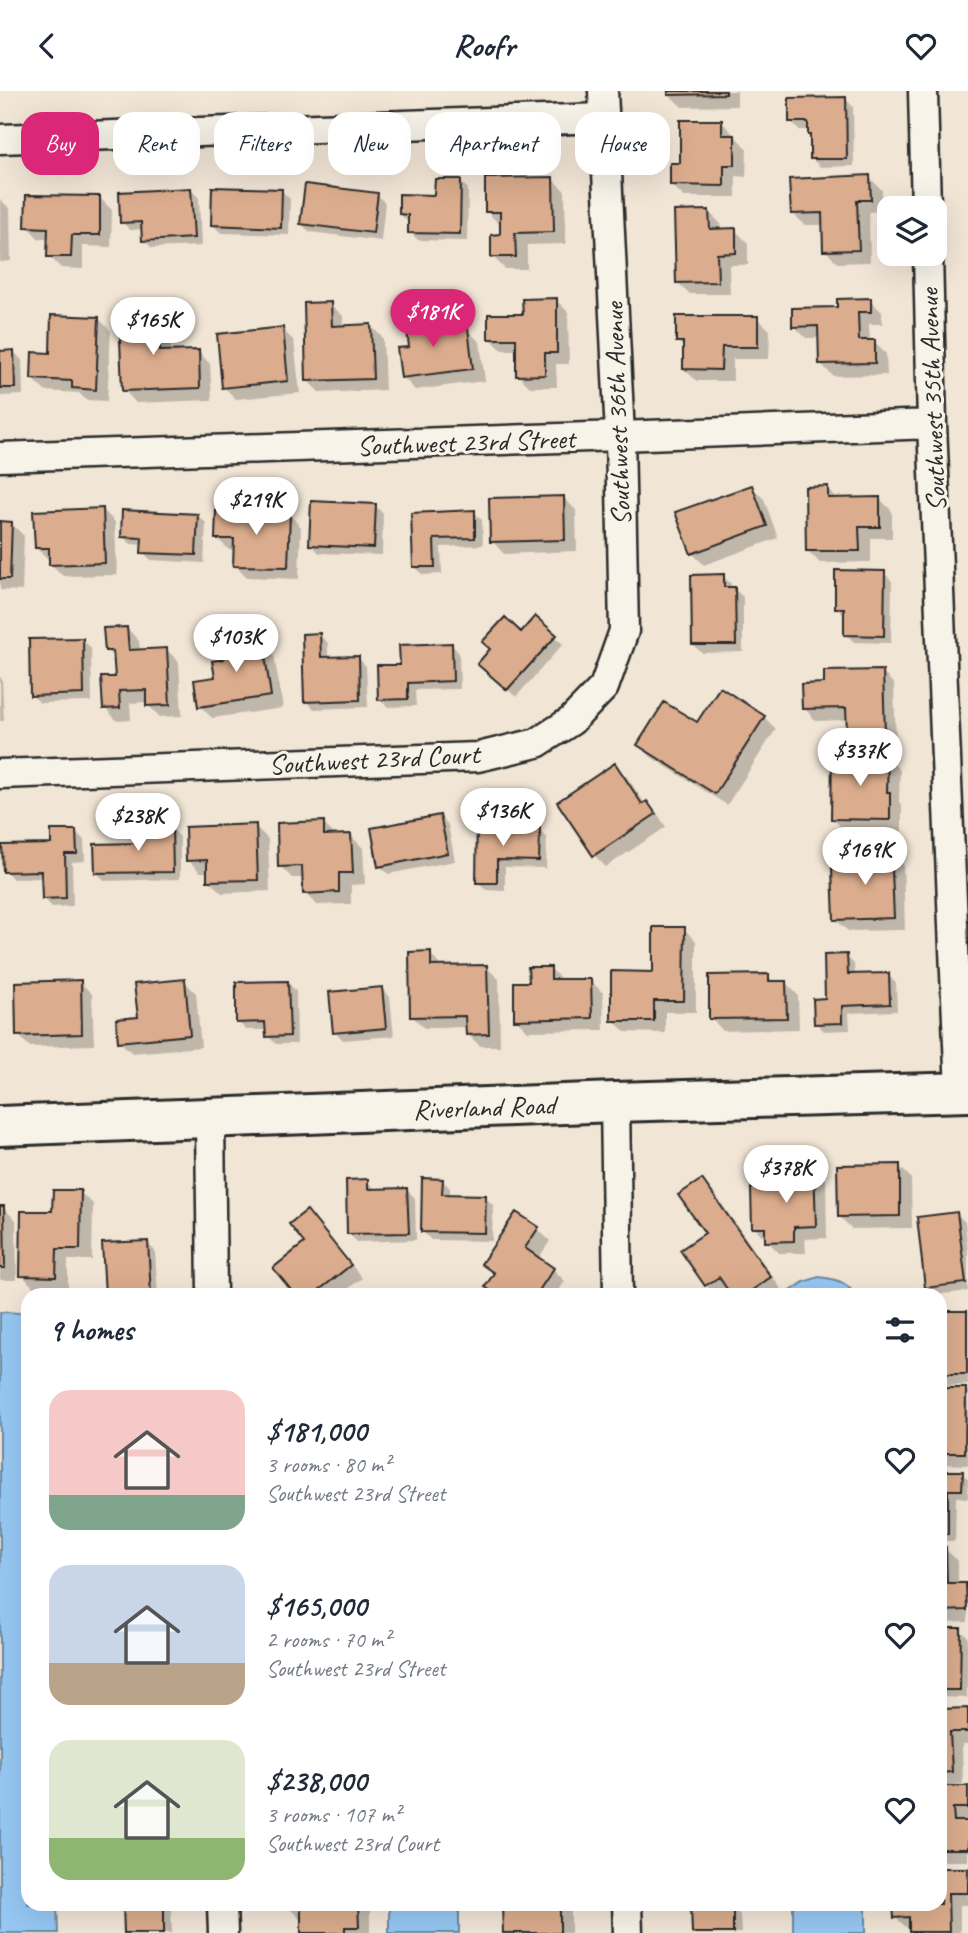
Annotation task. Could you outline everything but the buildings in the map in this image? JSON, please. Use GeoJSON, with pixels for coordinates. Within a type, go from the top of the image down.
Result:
{"type":"FeatureCollection","features":[{"type":"Feature","properties":{"kind":"street"},"geometry":{"type":"LineString","coordinates":[[923,91],[926,196]]}},
{"type":"Feature","properties":{"kind":"street"},"geometry":{"type":"LineString","coordinates":[[0,139],[603,105]]}},
{"type":"Feature","properties":{"kind":"street","name":"Southwest 36th Avenue"},"geometry":{"type":"LineString","coordinates":[[572,721],[604,687],[624,631],[620,436],[603,105]]}},
{"type":"Feature","properties":{"kind":"street","name":"Southwest 35th Avenue"},"geometry":{"type":"LineString","coordinates":[[928,266],[932,423],[964,1092]]}},
{"type":"Feature","properties":{"kind":"street","name":"Southwest 23rd Street"},"geometry":{"type":"LineString","coordinates":[[0,457],[932,423]]}},
{"type":"Feature","properties":{"kind":"street","name":"Southwest 23rd Court"},"geometry":{"type":"LineString","coordinates":[[0,774],[478,757],[537,743],[572,721]]}},
{"type":"Feature","properties":{"kind":"street","name":"Riverland Road"},"geometry":{"type":"LineString","coordinates":[[0,1126],[615,1101],[964,1092]]}},
{"type":"Feature","properties":{"kind":"street"},"geometry":{"type":"LineString","coordinates":[[615,1101],[618,1288]]}},
{"type":"Feature","properties":{"kind":"street"},"geometry":{"type":"LineString","coordinates":[[209,1118],[212,1288]]}},
{"type":"Feature","properties":{"kind":"street"},"geometry":{"type":"LineString","coordinates":[[222,1911],[223,1933]]}},
{"type":"Feature","properties":{"kind":"street"},"geometry":{"type":"LineString","coordinates":[[627,1911],[628,1933]]}},
{"type":"Feature","properties":{"kind":"water"},"geometry":{"type":"Polygon","coordinates":[[[819,1277],[840,1281],[849,1288],[795,1288],[819,1277]]]}},
{"type":"Feature","properties":{"kind":"water"},"geometry":{"type":"Polygon","coordinates":[[[0,1313],[21,1314],[21,1911],[57,1911],[58,1933],[0,1933],[0,1313]]]}},
{"type":"Feature","properties":{"kind":"water"},"geometry":{"type":"Polygon","coordinates":[[[389,1911],[459,1911],[459,1933],[389,1933],[389,1911]]]}},
{"type":"Feature","properties":{"kind":"water"},"geometry":{"type":"Polygon","coordinates":[[[793,1911],[866,1911],[866,1933],[793,1933],[793,1911]]]}}]}
